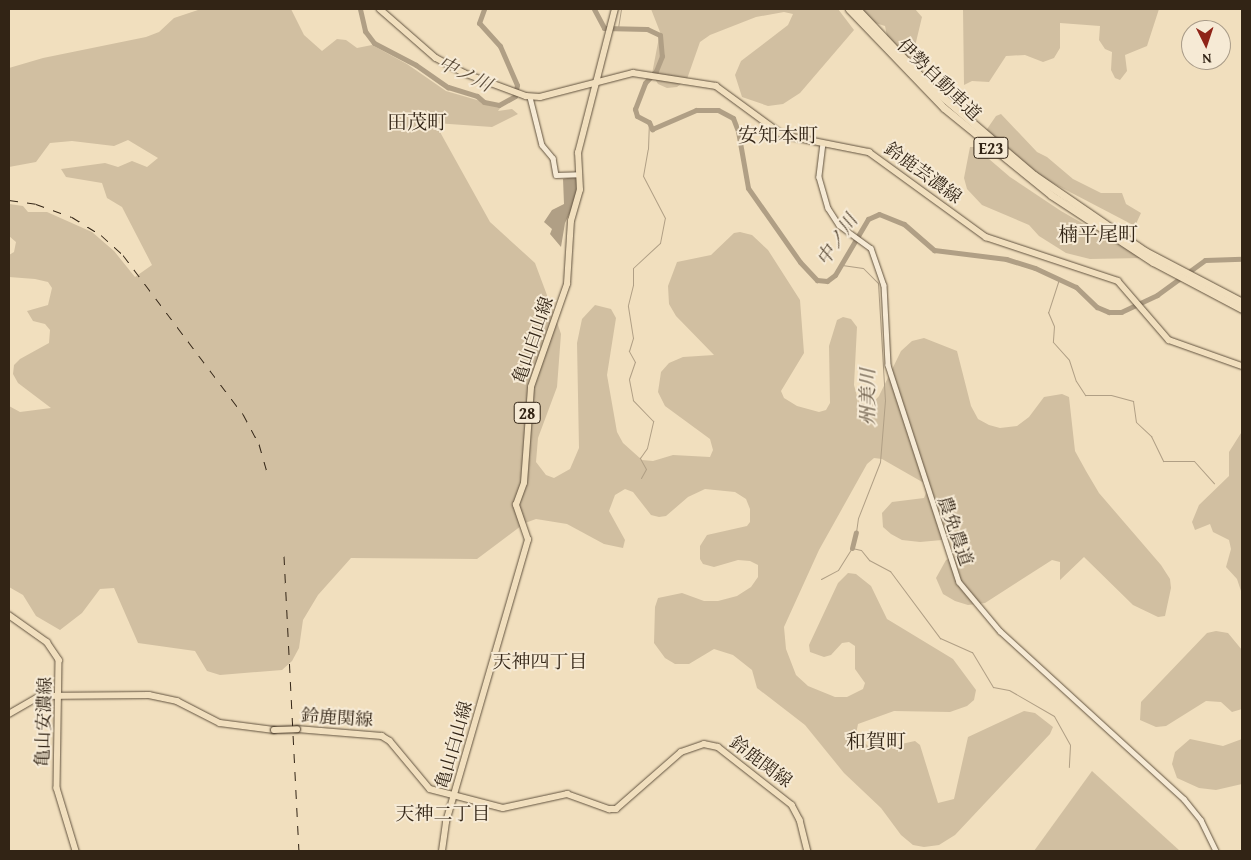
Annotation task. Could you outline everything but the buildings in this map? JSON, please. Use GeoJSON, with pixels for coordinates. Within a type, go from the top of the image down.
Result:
{"type":"FeatureCollection","features":[{"type":"Feature","properties":{"kind":"highway","name":"伊勢自動車道"},"geometry":{"type":"LineString","coordinates":[[850,9],[914,79],[989,146],[1069,208],[1242,309]]}},
{"type":"Feature","properties":{"kind":"highway","name":"伊勢自動車道"},"geometry":{"type":"LineString","coordinates":[[857,9],[902,58],[987,137],[1089,215],[1155,259]]}},
{"type":"Feature","properties":{"kind":"highway","name":"伊勢自動車道"},"geometry":{"type":"LineString","coordinates":[[1199,284],[1242,302]]}},
{"type":"Feature","properties":{"kind":"main road","name":"鈴鹿芸濃線"},"geometry":{"type":"LineString","coordinates":[[380,9],[436,58],[464,73],[530,97],[623,74],[645,73],[716,86],[784,135],[869,152],[986,237],[1118,281],[1136,298],[1162,333],[1180,347],[1242,366]]}},
{"type":"Feature","properties":{"kind":"main road","name":"亀山白山線"},"geometry":{"type":"LineString","coordinates":[[442,851],[444,832],[528,540],[516,505],[524,483],[530,393],[567,284],[569,232],[580,190],[578,154],[615,9]]}},
{"type":"Feature","properties":{"kind":"main road","name":"亀山安濃線"},"geometry":{"type":"LineString","coordinates":[[9,615],[53,649],[59,660],[60,695],[57,788],[76,851]]}},
{"type":"Feature","properties":{"kind":"main road","name":"鈴鹿関線"},"geometry":{"type":"LineString","coordinates":[[9,714],[32,698],[60,695],[160,696],[177,701],[220,723],[274,730],[297,729],[382,736],[390,741],[424,785],[455,796],[514,808],[568,794],[616,809],[680,752],[704,744],[718,747],[792,805],[800,820],[808,851]]}},
{"type":"Feature","properties":{"kind":"street"},"geometry":{"type":"LineString","coordinates":[[530,97],[542,145],[553,158],[556,175],[579,174]]}},
{"type":"Feature","properties":{"kind":"street","name":"農免農道"},"geometry":{"type":"LineString","coordinates":[[823,143],[819,177],[828,208],[835,221],[850,233],[862,239],[871,248],[884,284],[888,365],[959,582],[994,625],[1184,799],[1201,820],[1216,851]]}},
{"type":"Feature","properties":{"kind":"shaded area"},"geometry":{"type":"Polygon","coordinates":[[[201,9],[291,9],[304,35],[322,51],[337,39],[346,40],[357,48],[372,45],[407,64],[446,91],[501,107],[498,111],[512,109],[518,114],[492,127],[435,123],[490,222],[535,263],[561,334],[557,387],[538,438],[536,462],[546,475],[554,478],[570,469],[579,448],[577,343],[582,319],[595,305],[611,309],[616,318],[607,375],[617,432],[623,443],[642,460],[653,461],[673,455],[710,457],[713,450],[710,439],[665,406],[658,392],[661,372],[669,363],[683,357],[714,355],[676,316],[669,304],[668,286],[677,262],[711,255],[734,233],[740,232],[752,235],[768,250],[800,300],[804,353],[781,391],[784,398],[797,406],[819,412],[826,410],[830,403],[829,346],[837,320],[843,317],[851,319],[857,327],[854,385],[858,400],[865,405],[871,405],[879,396],[901,351],[912,341],[924,338],[957,351],[971,406],[978,419],[989,425],[1000,428],[1017,426],[1029,417],[1044,397],[1062,394],[1069,397],[1075,451],[1086,471],[1099,493],[1161,565],[1170,579],[1171,588],[1165,616],[1158,617],[1133,605],[1084,557],[1060,580],[1060,562],[1052,560],[985,603],[968,605],[955,601],[943,594],[936,578],[946,560],[968,551],[969,544],[964,538],[920,542],[902,540],[891,534],[883,527],[882,513],[892,502],[924,498],[926,493],[924,483],[882,459],[874,458],[867,464],[819,550],[784,627],[786,649],[796,675],[808,686],[835,697],[847,697],[863,689],[865,683],[855,669],[855,646],[849,642],[842,643],[831,655],[824,657],[810,652],[809,645],[838,583],[848,573],[856,574],[871,586],[887,619],[953,659],[976,690],[974,700],[967,706],[950,712],[894,711],[858,724],[856,734],[869,747],[883,748],[915,741],[920,745],[938,803],[954,799],[968,737],[1024,711],[1035,713],[1053,727],[1050,734],[955,835],[939,845],[924,847],[913,845],[901,835],[881,808],[844,773],[805,725],[757,688],[752,670],[733,655],[714,649],[689,664],[675,664],[665,658],[654,643],[655,607],[658,598],[682,593],[704,601],[718,601],[737,596],[751,587],[758,577],[758,565],[750,561],[738,560],[714,567],[703,564],[700,559],[700,546],[707,535],[747,526],[750,522],[750,509],[746,499],[735,492],[705,489],[688,497],[666,516],[659,517],[651,515],[633,492],[625,489],[615,495],[609,511],[625,540],[623,548],[604,544],[567,524],[536,519],[525,523],[477,559],[351,558],[318,595],[303,620],[299,648],[292,661],[282,670],[220,675],[207,671],[195,651],[138,643],[114,588],[100,589],[82,613],[60,630],[36,616],[23,595],[9,587],[9,406],[20,412],[51,408],[18,383],[13,374],[14,365],[20,359],[49,343],[50,330],[45,324],[33,321],[27,311],[48,305],[52,288],[48,282],[9,277],[9,255],[14,252],[16,242],[9,236],[9,204],[23,206],[28,212],[47,212],[92,232],[114,251],[135,277],[152,265],[122,207],[107,198],[102,183],[66,177],[61,169],[105,163],[118,167],[132,161],[147,167],[158,158],[128,140],[114,146],[72,141],[50,143],[36,162],[9,167],[9,68],[43,58],[146,37],[159,32],[174,18],[201,9]]]}},
{"type":"Feature","properties":{"kind":"shaded area"},"geometry":{"type":"Polygon","coordinates":[[[651,9],[838,9],[854,30],[800,93],[783,104],[768,106],[742,97],[735,75],[741,61],[788,25],[793,14],[784,12],[756,17],[710,35],[700,42],[687,79],[677,87],[667,88],[658,84],[652,74],[660,32],[651,9]]]}},
{"type":"Feature","properties":{"kind":"shaded area"},"geometry":{"type":"Polygon","coordinates":[[[860,9],[915,9],[922,17],[911,63],[887,36],[885,26],[872,22],[860,9]]]}},
{"type":"Feature","properties":{"kind":"shaded area"},"geometry":{"type":"Polygon","coordinates":[[[963,9],[1159,9],[1147,46],[1125,55],[1127,71],[1120,80],[1115,78],[1111,70],[1112,52],[1105,49],[1099,40],[1100,26],[1060,23],[1060,48],[1054,58],[1043,62],[1025,55],[1006,56],[989,82],[972,81],[964,85],[963,9]]]}},
{"type":"Feature","properties":{"kind":"shaded area"},"geometry":{"type":"Polygon","coordinates":[[[1001,114],[1037,152],[1047,157],[1073,179],[1101,193],[1122,193],[1126,204],[1141,213],[1135,226],[1045,179],[985,132],[996,116],[1001,114]]]}},
{"type":"Feature","properties":{"kind":"shaded area"},"geometry":{"type":"Polygon","coordinates":[[[970,147],[975,147],[1010,177],[1061,211],[1143,258],[1090,259],[1066,253],[1039,236],[1029,225],[982,205],[967,189],[964,178],[970,147]]]}},
{"type":"Feature","properties":{"kind":"shaded area"},"geometry":{"type":"Polygon","coordinates":[[[577,176],[576,200],[565,223],[561,247],[550,234],[552,229],[544,222],[552,210],[564,204],[563,179],[577,176]]]}},
{"type":"Feature","properties":{"kind":"shaded area"},"geometry":{"type":"Polygon","coordinates":[[[1242,417],[1242,594],[1237,579],[1226,567],[1231,549],[1229,540],[1213,532],[1210,524],[1195,530],[1192,522],[1199,505],[1229,476],[1229,452],[1241,433],[1242,417]]]}},
{"type":"Feature","properties":{"kind":"shaded area"},"geometry":{"type":"Polygon","coordinates":[[[1216,631],[1228,633],[1242,650],[1242,709],[1232,712],[1221,702],[1206,701],[1166,726],[1156,727],[1140,720],[1141,702],[1207,633],[1216,631]]]}},
{"type":"Feature","properties":{"kind":"shaded area"},"geometry":{"type":"Polygon","coordinates":[[[1190,739],[1223,746],[1242,739],[1242,784],[1216,790],[1199,788],[1177,778],[1172,764],[1175,752],[1190,739]]]}},
{"type":"Feature","properties":{"kind":"shaded area"},"geometry":{"type":"Polygon","coordinates":[[[1092,771],[1180,851],[1034,851],[1092,771]]]}},
{"type":"Feature","properties":{"kind":"waterway","name":"中ノ川"},"geometry":{"type":"LineString","coordinates":[[360,9],[365,31],[374,43],[416,65],[448,87],[477,96],[484,102],[499,105],[515,96],[517,85],[500,46],[479,23],[484,9]]}},
{"type":"Feature","properties":{"kind":"waterway","name":"中ノ川"},"geometry":{"type":"LineString","coordinates":[[594,9],[604,28],[647,29],[660,35],[662,56],[656,71],[645,83],[635,109],[637,116],[649,122],[652,129],[696,110],[718,110],[733,118],[738,131],[748,188],[800,262],[817,280],[827,281],[835,275],[868,219],[879,214],[904,224],[934,250],[1006,259],[1035,268],[1076,287],[1097,307],[1109,312],[1121,312],[1157,295],[1205,260],[1242,259]]}},
{"type":"Feature","properties":{"kind":"waterway"},"geometry":{"type":"LineString","coordinates":[[618,28],[621,9]]}},
{"type":"Feature","properties":{"kind":"waterway"},"geometry":{"type":"LineString","coordinates":[[641,478],[646,469],[640,458],[647,448],[653,421],[633,400],[629,379],[635,362],[629,351],[633,338],[628,305],[633,285],[633,268],[660,243],[665,218],[643,176],[648,149],[649,122]]}},
{"type":"Feature","properties":{"kind":"waterway","name":"州美川"},"geometry":{"type":"LineString","coordinates":[[842,265],[863,268],[878,283],[885,400],[880,462],[858,518],[856,532]]}},
{"type":"Feature","properties":{"kind":"waterway"},"geometry":{"type":"LineString","coordinates":[[1059,279],[1048,312],[1054,326],[1053,342],[1069,360],[1076,381],[1085,395],[1111,395],[1133,401],[1136,422],[1151,436],[1163,461],[1194,461],[1214,483]]}},
{"type":"Feature","properties":{"kind":"waterway","name":"州美川"},"geometry":{"type":"LineString","coordinates":[[852,548],[856,532]]}},
{"type":"Feature","properties":{"kind":"waterway"},"geometry":{"type":"LineString","coordinates":[[821,579],[838,570],[852,548],[861,550],[869,560],[890,571],[940,638],[972,652],[993,687],[1009,690],[1054,716],[1070,745],[1069,767]]}},
{"type":"Feature","properties":{"kind":"railway"},"geometry":{"type":"LineString","coordinates":[[9,200],[36,204],[72,217],[101,235],[123,255],[243,414],[259,444],[267,472]]}},
{"type":"Feature","properties":{"kind":"railway"},"geometry":{"type":"LineString","coordinates":[[284,556],[299,851]]}},
{"type":"Feature","properties":{"kind":"district","name":"田茂町"},"geometry":{"type":"Point","coordinates":[417,121]}},
{"type":"Feature","properties":{"kind":"district","name":"安知本町"},"geometry":{"type":"Point","coordinates":[778,134]}},
{"type":"Feature","properties":{"kind":"district","name":"楠平尾町"},"geometry":{"type":"Point","coordinates":[1098,233]}},
{"type":"Feature","properties":{"kind":"district","name":"天神四丁目"},"geometry":{"type":"Point","coordinates":[540,662]}},
{"type":"Feature","properties":{"kind":"district","name":"和賀町"},"geometry":{"type":"Point","coordinates":[876,740]}},
{"type":"Feature","properties":{"kind":"district","name":"天神二丁目"},"geometry":{"type":"Point","coordinates":[443,814]}}]}
